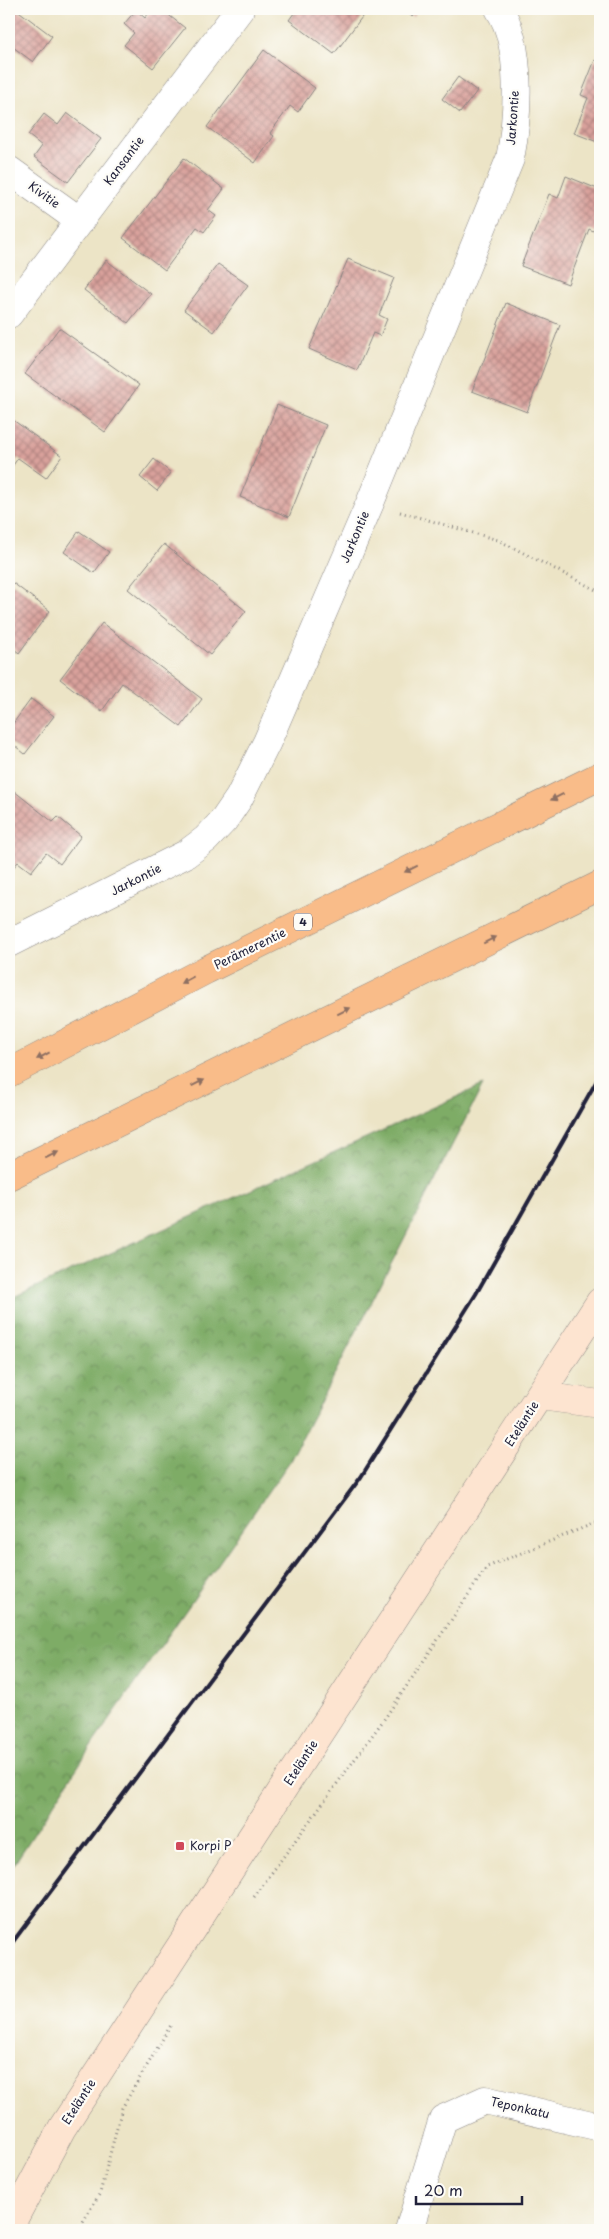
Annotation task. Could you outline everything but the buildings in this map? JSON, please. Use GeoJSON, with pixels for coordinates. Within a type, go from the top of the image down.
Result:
{"type":"FeatureCollection","features":[{"type":"Feature","properties":{"kind":"highway","name":"Perämerentie"},"geometry":{"type":"LineString","coordinates":[[9,1073],[206,970],[600,776]]}},
{"type":"Feature","properties":{"kind":"highway"},"geometry":{"type":"LineString","coordinates":[[9,1176],[600,885]]}},
{"type":"Feature","properties":{"kind":"main road","name":"Eteläntie"},"geometry":{"type":"LineString","coordinates":[[9,2228],[62,2128],[600,1302]]}},
{"type":"Feature","properties":{"kind":"main road"},"geometry":{"type":"LineString","coordinates":[[540,1396],[600,1404]]}},
{"type":"Feature","properties":{"kind":"street","name":"Kansantie"},"geometry":{"type":"LineString","coordinates":[[9,314],[240,9]]}},
{"type":"Feature","properties":{"kind":"street","name":"Jarkontie"},"geometry":{"type":"LineString","coordinates":[[9,943],[186,854],[206,839],[224,820],[239,798],[267,742],[370,503],[510,159],[516,110],[514,53],[510,34],[499,9]]}},
{"type":"Feature","properties":{"kind":"street","name":"Kivitie"},"geometry":{"type":"LineString","coordinates":[[9,170],[80,221]]}},
{"type":"Feature","properties":{"kind":"street","name":"Teponkatu"},"geometry":{"type":"LineString","coordinates":[[408,2230],[443,2119],[485,2100],[600,2127]]}},
{"type":"Feature","properties":{"kind":"path"},"geometry":{"type":"LineString","coordinates":[[370,503],[498,540],[600,592]]}},
{"type":"Feature","properties":{"kind":"path"},"geometry":{"type":"LineString","coordinates":[[254,1898],[385,1718],[488,1567],[600,1521]]}},
{"type":"Feature","properties":{"kind":"path"},"geometry":{"type":"LineString","coordinates":[[78,2230],[100,2193],[122,2108],[175,2018]]}},
{"type":"Feature","properties":{"kind":"green space"},"geometry":{"type":"Polygon","coordinates":[[[483,1085],[290,1461],[96,1739],[9,1872],[9,1299],[483,1085]]]}},
{"type":"Feature","properties":{"kind":"railway"},"geometry":{"type":"LineString","coordinates":[[9,1947],[361,1477],[476,1294],[600,1075]]}},
{"type":"Feature","properties":{"kind":"place","name":"Korpi P"},"geometry":{"type":"Point","coordinates":[180,1846]}}]}
